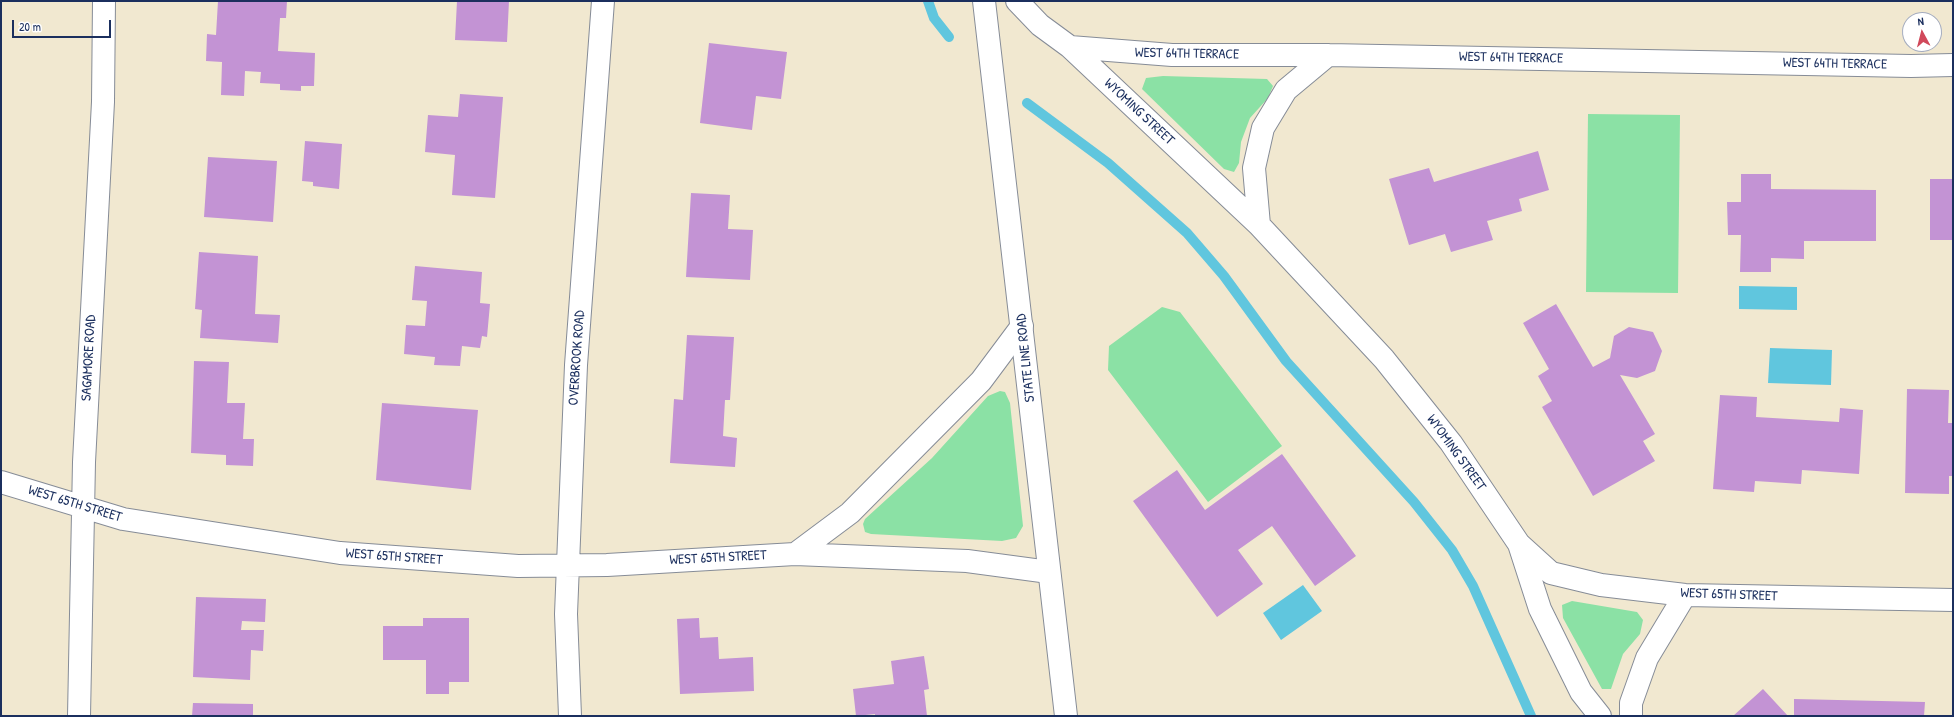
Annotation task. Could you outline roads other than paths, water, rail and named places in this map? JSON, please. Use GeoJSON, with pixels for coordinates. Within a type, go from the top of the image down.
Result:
{"type":"FeatureCollection","features":[{"type":"Feature","properties":{"kind":"street","name":"SAGAMORE ROAD"},"geometry":{"type":"LineString","coordinates":[[79,716],[84,462],[103,102],[104,1]]}},
{"type":"Feature","properties":{"kind":"street","name":"OVERBROOK ROAD"},"geometry":{"type":"LineString","coordinates":[[570,716],[566,614],[576,366],[603,1]]}},
{"type":"Feature","properties":{"kind":"street","name":"STATE LINE ROAD"},"geometry":{"type":"LineString","coordinates":[[984,1],[1066,716]]}},
{"type":"Feature","properties":{"kind":"street","name":"WYOMING STREET"},"geometry":{"type":"LineString","coordinates":[[1017,1],[1040,25],[1070,47],[1259,226],[1384,358],[1451,443],[1519,544],[1540,609],[1581,692],[1600,716]]}},
{"type":"Feature","properties":{"kind":"street","name":"WEST 64TH TERRACE"},"geometry":{"type":"LineString","coordinates":[[1070,47],[1172,55],[1328,54],[1904,66],[1953,65]]}},
{"type":"Feature","properties":{"kind":"street"},"geometry":{"type":"LineString","coordinates":[[1259,226],[1254,168],[1263,128],[1286,90],[1328,54]]}},
{"type":"Feature","properties":{"kind":"street"},"geometry":{"type":"LineString","coordinates":[[795,554],[850,513],[981,381],[1022,326]]}},
{"type":"Feature","properties":{"kind":"street","name":"WEST 65TH STREET"},"geometry":{"type":"LineString","coordinates":[[1,482],[123,519],[340,553],[518,566],[607,565],[795,554],[967,560],[1049,572]]}},
{"type":"Feature","properties":{"kind":"street","name":"WEST 65TH STREET"},"geometry":{"type":"LineString","coordinates":[[1519,544],[1551,573],[1601,585],[1685,595],[1953,600]]}},
{"type":"Feature","properties":{"kind":"street"},"geometry":{"type":"LineString","coordinates":[[1631,716],[1631,703],[1647,658],[1685,595]]}},
{"type":"Feature","properties":{"kind":"water"},"geometry":{"type":"Polygon","coordinates":[[[1739,286],[1797,287],[1797,310],[1739,309],[1739,286]]]}},
{"type":"Feature","properties":{"kind":"water"},"geometry":{"type":"Polygon","coordinates":[[[1770,348],[1832,350],[1831,385],[1768,383],[1770,348]]]}},
{"type":"Feature","properties":{"kind":"water"},"geometry":{"type":"Polygon","coordinates":[[[1303,585],[1322,611],[1281,640],[1263,613],[1303,585]]]}},
{"type":"Feature","properties":{"kind":"waterway"},"geometry":{"type":"LineString","coordinates":[[928,1],[934,18],[949,37]]}},
{"type":"Feature","properties":{"kind":"waterway"},"geometry":{"type":"LineString","coordinates":[[1027,103],[1108,163],[1187,233],[1224,276],[1286,361],[1414,502],[1452,550],[1473,586],[1531,716]]}}]}
